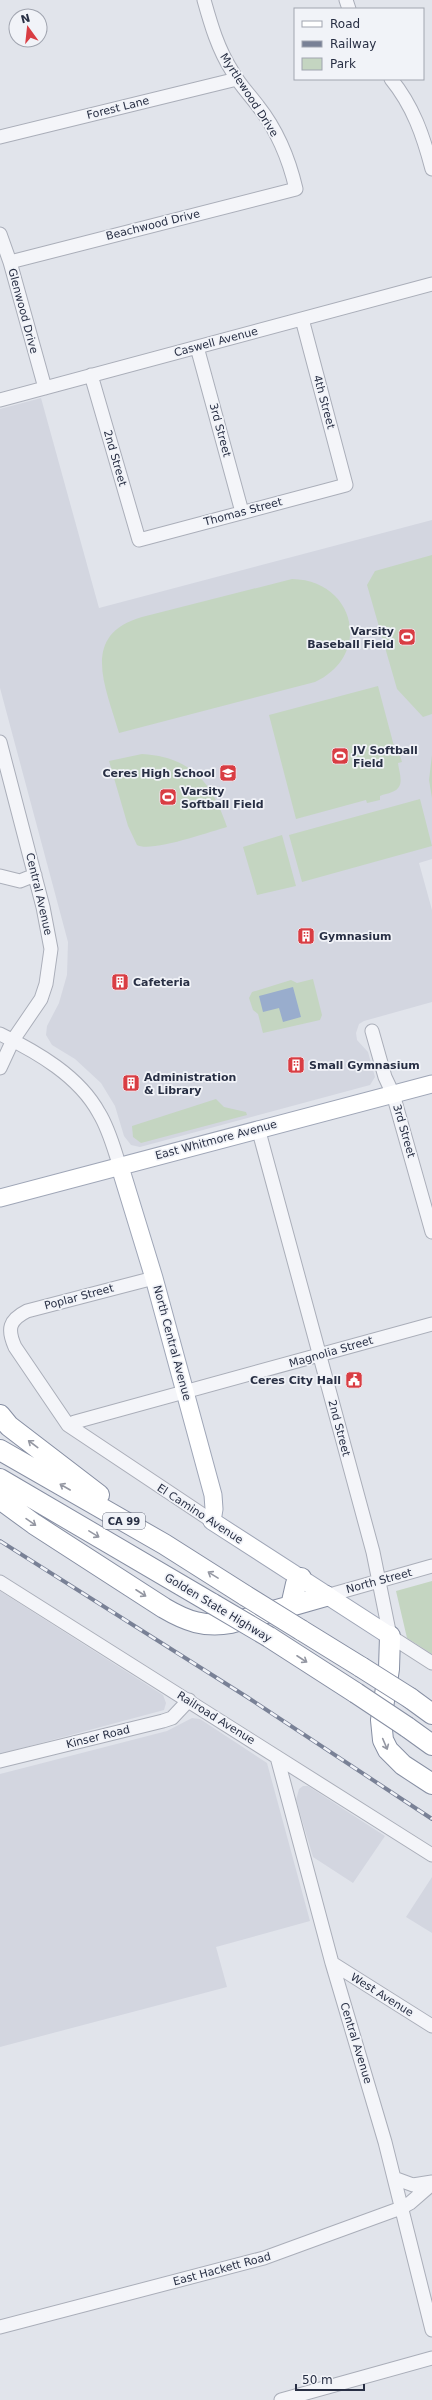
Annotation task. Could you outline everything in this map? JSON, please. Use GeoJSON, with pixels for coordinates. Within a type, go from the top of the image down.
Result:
{"type":"FeatureCollection","features":[{"type":"Feature","properties":{"kind":"highway"},"geometry":{"type":"LineString","coordinates":[[0,1415],[9,1426],[164,1544]]}},
{"type":"Feature","properties":{"kind":"highway","name":"CA 99"},"geometry":{"type":"LineString","coordinates":[[0,1450],[164,1544],[410,1698],[432,1714]]}},
{"type":"Feature","properties":{"kind":"highway","name":"Golden State Highway"},"geometry":{"type":"LineString","coordinates":[[0,1478],[269,1638],[356,1693],[432,1745]]}},
{"type":"Feature","properties":{"kind":"highway"},"geometry":{"type":"LineString","coordinates":[[0,1499],[34,1524],[185,1620],[196,1624],[219,1625],[326,1596]]}},
{"type":"Feature","properties":{"kind":"highway"},"geometry":{"type":"LineString","coordinates":[[291,1606],[296,1584],[301,1578]]}},
{"type":"Feature","properties":{"kind":"highway"},"geometry":{"type":"LineString","coordinates":[[390,1636],[389,1669],[381,1720],[383,1740],[388,1750],[403,1765],[432,1784]]}},
{"type":"Feature","properties":{"kind":"main road","name":"East Whitmore Avenue"},"geometry":{"type":"LineString","coordinates":[[0,1198],[120,1167],[258,1128],[432,1084]]}},
{"type":"Feature","properties":{"kind":"main road","name":"North Central Avenue"},"geometry":{"type":"LineString","coordinates":[[120,1167],[154,1278],[213,1495],[214,1509],[212,1522]]}},
{"type":"Feature","properties":{"kind":"main road","name":"El Camino Avenue"},"geometry":{"type":"LineString","coordinates":[[212,1522],[390,1636]]}},
{"type":"Feature","properties":{"kind":"street","name":"Myrtlewood Drive"},"geometry":{"type":"LineString","coordinates":[[204,0],[216,40],[237,79],[270,123],[286,156],[296,189]]}},
{"type":"Feature","properties":{"kind":"street","name":"Forest Lane"},"geometry":{"type":"LineString","coordinates":[[0,137],[237,79]]}},
{"type":"Feature","properties":{"kind":"street"},"geometry":{"type":"LineString","coordinates":[[392,80],[415,114],[423,134],[432,168]]}},
{"type":"Feature","properties":{"kind":"street","name":"Beachwood Drive"},"geometry":{"type":"LineString","coordinates":[[10,262],[296,189]]}},
{"type":"Feature","properties":{"kind":"street","name":"Glenwood Drive"},"geometry":{"type":"LineString","coordinates":[[0,234],[10,262],[45,388]]}},
{"type":"Feature","properties":{"kind":"street","name":"Caswell Avenue"},"geometry":{"type":"LineString","coordinates":[[0,400],[432,284]]}},
{"type":"Feature","properties":{"kind":"street","name":"4th Street"},"geometry":{"type":"LineString","coordinates":[[302,319],[346,485]]}},
{"type":"Feature","properties":{"kind":"street","name":"3rd Street"},"geometry":{"type":"LineString","coordinates":[[197,347],[242,512]]}},
{"type":"Feature","properties":{"kind":"street","name":"2nd Street"},"geometry":{"type":"LineString","coordinates":[[91,375],[139,540]]}},
{"type":"Feature","properties":{"kind":"street","name":"Thomas Street"},"geometry":{"type":"LineString","coordinates":[[139,540],[346,485]]}},
{"type":"Feature","properties":{"kind":"street","name":"Central Avenue"},"geometry":{"type":"LineString","coordinates":[[0,742],[50,938],[49,967],[41,999],[13,1040]]}},
{"type":"Feature","properties":{"kind":"street"},"geometry":{"type":"LineString","coordinates":[[0,876],[20,881],[35,875]]}},
{"type":"Feature","properties":{"kind":"street","name":"3rd Street"},"geometry":{"type":"LineString","coordinates":[[372,1031],[385,1077],[393,1094],[432,1232]]}},
{"type":"Feature","properties":{"kind":"street"},"geometry":{"type":"LineString","coordinates":[[0,1034],[13,1040],[51,1063],[90,1098],[107,1128],[120,1167]]}},
{"type":"Feature","properties":{"kind":"street"},"geometry":{"type":"LineString","coordinates":[[0,1048],[13,1040]]}},
{"type":"Feature","properties":{"kind":"street"},"geometry":{"type":"LineString","coordinates":[[0,1068],[13,1040]]}},
{"type":"Feature","properties":{"kind":"street","name":"2nd Street"},"geometry":{"type":"LineString","coordinates":[[258,1128],[379,1581],[390,1636]]}},
{"type":"Feature","properties":{"kind":"street","name":"Poplar Street"},"geometry":{"type":"LineString","coordinates":[[11,1326],[17,1316],[27,1311],[154,1278]]}},
{"type":"Feature","properties":{"kind":"street","name":"Magnolia Street"},"geometry":{"type":"LineString","coordinates":[[68,1426],[75,1422],[185,1391],[432,1324]]}},
{"type":"Feature","properties":{"kind":"street","name":"El Camino Avenue"},"geometry":{"type":"LineString","coordinates":[[11,1326],[10,1335],[15,1347],[68,1426],[212,1522]]}},
{"type":"Feature","properties":{"kind":"street","name":"North Street"},"geometry":{"type":"LineString","coordinates":[[326,1596],[432,1566]]}},
{"type":"Feature","properties":{"kind":"street","name":"Railroad Avenue"},"geometry":{"type":"LineString","coordinates":[[0,1582],[125,1663],[189,1700],[432,1855]]}},
{"type":"Feature","properties":{"kind":"street","name":"El Camino Avenue"},"geometry":{"type":"LineString","coordinates":[[390,1636],[432,1663]]}},
{"type":"Feature","properties":{"kind":"street","name":"Kinser Road"},"geometry":{"type":"LineString","coordinates":[[0,1761],[163,1721],[172,1718],[189,1700]]}},
{"type":"Feature","properties":{"kind":"street","name":"Central Avenue"},"geometry":{"type":"LineString","coordinates":[[277,1757],[332,1963],[394,2178],[432,2330]]}},
{"type":"Feature","properties":{"kind":"street","name":"West Avenue"},"geometry":{"type":"LineString","coordinates":[[332,1963],[432,2026]]}},
{"type":"Feature","properties":{"kind":"street","name":"East Hackett Road"},"geometry":{"type":"LineString","coordinates":[[394,2178],[413,2185],[432,2183]]}},
{"type":"Feature","properties":{"kind":"street","name":"East Hackett Road"},"geometry":{"type":"LineString","coordinates":[[0,2327],[264,2258],[401,2208],[410,2203],[432,2183]]}},
{"type":"Feature","properties":{"kind":"street"},"geometry":{"type":"LineString","coordinates":[[281,2400],[432,2358]]}},
{"type":"Feature","properties":{"kind":"shaded area","name":"Ceres High School"},"geometry":{"type":"Polygon","coordinates":[[[41,398],[99,608],[432,520],[432,859],[419,863],[432,910],[432,1002],[364,1021],[359,1024],[356,1033],[357,1040],[368,1052],[375,1077],[370,1085],[140,1147],[131,1145],[124,1136],[115,1106],[101,1083],[75,1059],[52,1045],[46,1035],[47,1026],[59,1003],[67,975],[68,942],[0,688],[0,409],[41,398]]]}},
{"type":"Feature","properties":{"kind":"shaded area"},"geometry":{"type":"Polygon","coordinates":[[[0,1591],[163,1695],[166,1703],[164,1710],[0,1754],[0,1591]]]}},
{"type":"Feature","properties":{"kind":"shaded area"},"geometry":{"type":"Polygon","coordinates":[[[192,1718],[200,1719],[267,1763],[310,1921],[216,1947],[227,1987],[0,2047],[0,1774],[167,1731],[192,1718]]]}},
{"type":"Feature","properties":{"kind":"shaded area"},"geometry":{"type":"Polygon","coordinates":[[[303,1786],[308,1786],[385,1836],[353,1883],[313,1857],[296,1800],[299,1789],[303,1786]]]}},
{"type":"Feature","properties":{"kind":"shaded area"},"geometry":{"type":"Polygon","coordinates":[[[432,1877],[432,1933],[406,1917],[432,1877]]]}},
{"type":"Feature","properties":{"kind":"green space","name":"Varsity Baseball Field"},"geometry":{"type":"Polygon","coordinates":[[[432,555],[432,714],[423,717],[397,689],[367,585],[375,571],[432,555]]]}},
{"type":"Feature","properties":{"kind":"green space"},"geometry":{"type":"Polygon","coordinates":[[[292,579],[313,583],[330,592],[342,605],[349,621],[350,638],[345,655],[333,670],[315,682],[119,733],[108,698],[102,664],[104,649],[110,636],[122,625],[142,617],[292,579]]]}},
{"type":"Feature","properties":{"kind":"green space","name":"JV Softball Field"},"geometry":{"type":"Polygon","coordinates":[[[378,686],[395,750],[398,749],[402,762],[398,763],[401,779],[399,787],[392,792],[380,796],[380,800],[367,803],[366,800],[296,819],[269,715],[378,686]]]}},
{"type":"Feature","properties":{"kind":"green space","name":"Varsity Softball Field"},"geometry":{"type":"Polygon","coordinates":[[[142,754],[174,760],[197,775],[214,797],[227,827],[166,844],[144,847],[137,845],[128,826],[109,761],[142,754]]]}},
{"type":"Feature","properties":{"kind":"green space"},"geometry":{"type":"Polygon","coordinates":[[[432,755],[432,798],[429,780],[432,755]]]}},
{"type":"Feature","properties":{"kind":"green space"},"geometry":{"type":"Polygon","coordinates":[[[420,799],[432,846],[302,882],[289,835],[420,799]]]}},
{"type":"Feature","properties":{"kind":"green space"},"geometry":{"type":"Polygon","coordinates":[[[282,835],[296,886],[257,895],[243,847],[282,835]]]}},
{"type":"Feature","properties":{"kind":"green space"},"geometry":{"type":"Polygon","coordinates":[[[313,979],[322,1015],[320,1020],[263,1033],[258,1014],[253,1010],[249,998],[252,992],[291,980],[297,983],[313,979]]]}},
{"type":"Feature","properties":{"kind":"green space"},"geometry":{"type":"Polygon","coordinates":[[[216,1099],[224,1107],[246,1112],[247,1115],[141,1143],[133,1137],[132,1126],[216,1099]]]}},
{"type":"Feature","properties":{"kind":"green space"},"geometry":{"type":"Polygon","coordinates":[[[432,1581],[432,1654],[407,1638],[396,1591],[432,1581]]]}},
{"type":"Feature","properties":{"kind":"water"},"geometry":{"type":"Polygon","coordinates":[[[293,987],[301,1017],[283,1022],[279,1008],[263,1012],[259,996],[293,987]]]}},
{"type":"Feature","properties":{"kind":"railway"},"geometry":{"type":"LineString","coordinates":[[0,1541],[247,1697],[432,1819]]}},
{"type":"Feature","properties":{"kind":"place","name":"Varsity Baseball Field"},"geometry":{"type":"Point","coordinates":[407,637]}},
{"type":"Feature","properties":{"kind":"place","name":"JV Softball Field"},"geometry":{"type":"Point","coordinates":[340,756]}},
{"type":"Feature","properties":{"kind":"place","name":"Ceres High School"},"geometry":{"type":"Point","coordinates":[228,773]}},
{"type":"Feature","properties":{"kind":"place","name":"Varsity Softball Field"},"geometry":{"type":"Point","coordinates":[168,797]}},
{"type":"Feature","properties":{"kind":"place","name":"Gymnasium"},"geometry":{"type":"Point","coordinates":[306,936]}},
{"type":"Feature","properties":{"kind":"place","name":"Cafeteria"},"geometry":{"type":"Point","coordinates":[120,982]}},
{"type":"Feature","properties":{"kind":"place","name":"Small Gymnasium"},"geometry":{"type":"Point","coordinates":[296,1065]}},
{"type":"Feature","properties":{"kind":"place","name":"Administration & Library"},"geometry":{"type":"Point","coordinates":[131,1083]}},
{"type":"Feature","properties":{"kind":"place","name":"Ceres City Hall"},"geometry":{"type":"Point","coordinates":[354,1380]}}]}
